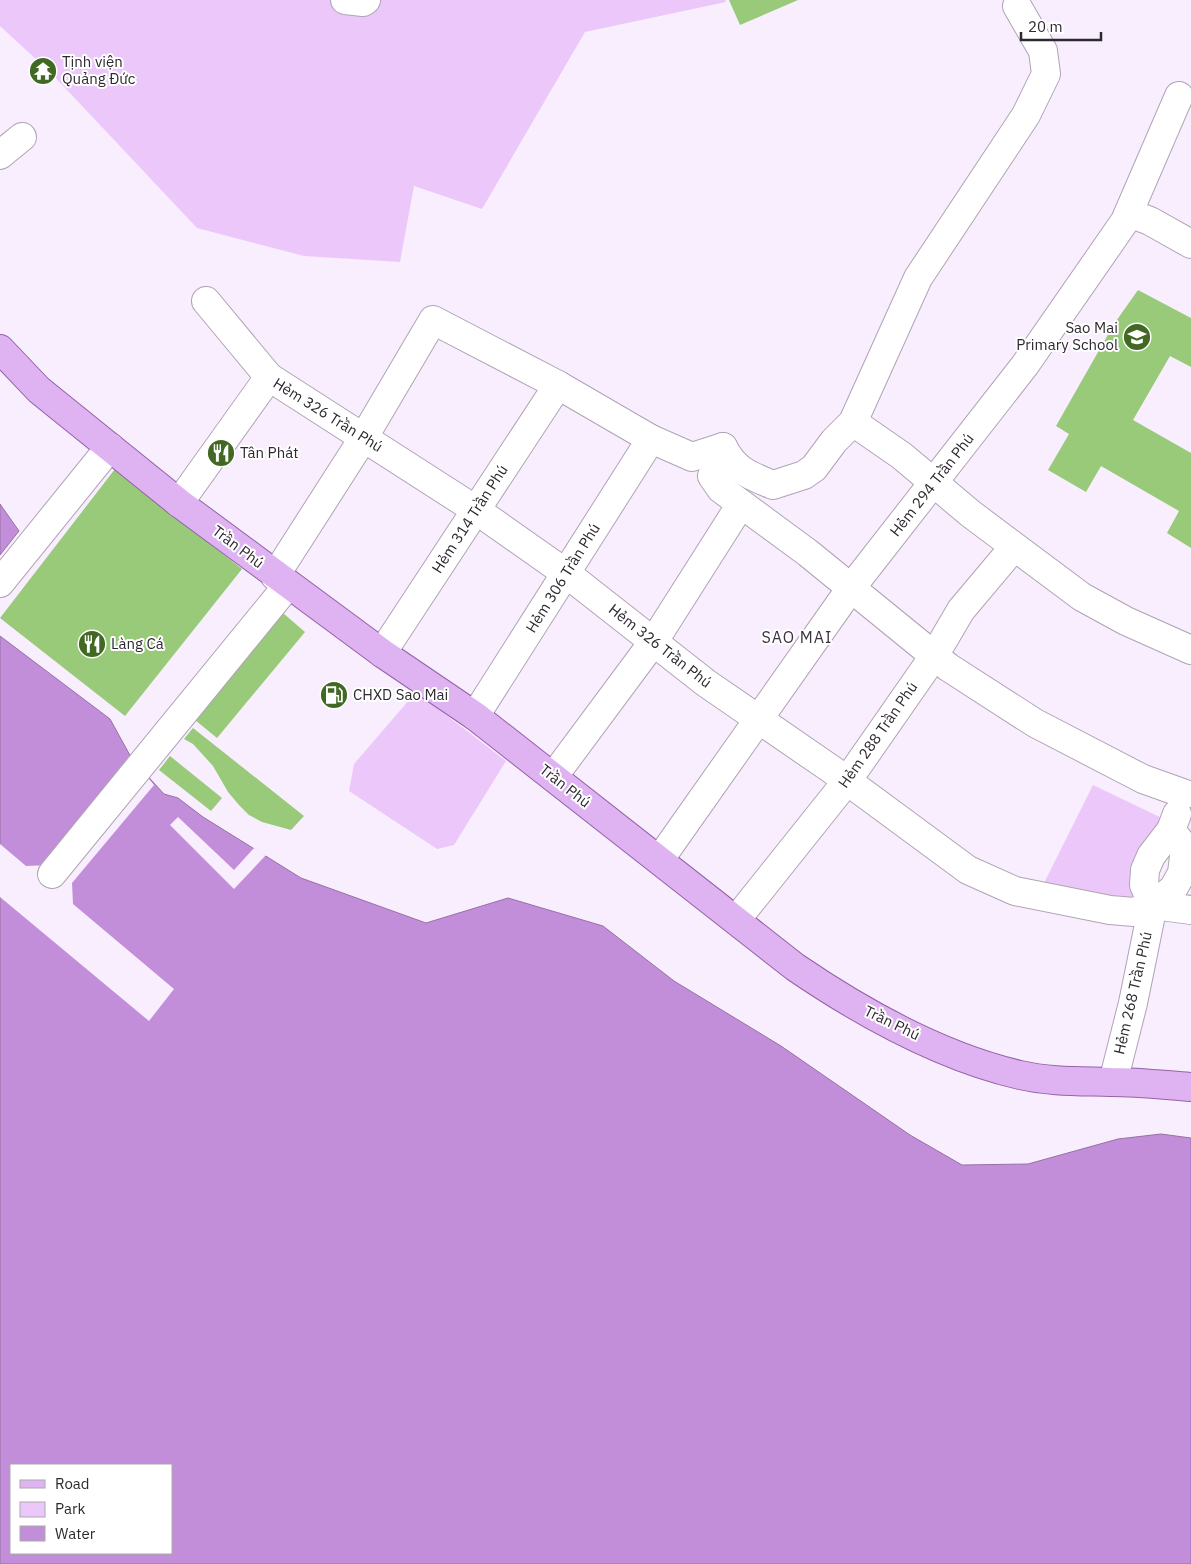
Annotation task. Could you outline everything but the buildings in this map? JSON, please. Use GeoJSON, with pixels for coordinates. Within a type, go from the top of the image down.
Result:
{"type":"FeatureCollection","features":[{"type":"Feature","properties":{"kind":"main road","name":"Trần Phú"},"geometry":{"type":"LineString","coordinates":[[0,349],[39,390],[179,503],[382,653],[475,716],[660,859],[795,967],[839,997],[909,1033],[964,1057],[1021,1075],[1066,1081],[1191,1087]]}},
{"type":"Feature","properties":{"kind":"street"},"geometry":{"type":"LineString","coordinates":[[345,0],[363,2],[366,0]]}},
{"type":"Feature","properties":{"kind":"street"},"geometry":{"type":"LineString","coordinates":[[723,446],[730,460],[743,472],[773,485],[804,475],[814,468],[834,441],[853,422],[918,278],[1026,115],[1046,74],[1043,51],[1017,6]]}},
{"type":"Feature","properties":{"kind":"street","name":"Hẻm 294 Trần Phú"},"geometry":{"type":"LineString","coordinates":[[660,859],[850,588],[1025,365],[1129,213],[1179,96]]}},
{"type":"Feature","properties":{"kind":"street"},"geometry":{"type":"LineString","coordinates":[[0,155],[22,137]]}},
{"type":"Feature","properties":{"kind":"street"},"geometry":{"type":"LineString","coordinates":[[1129,213],[1150,220],[1191,244]]}},
{"type":"Feature","properties":{"kind":"street","name":"Hẻm 326 Trần Phú"},"geometry":{"type":"LineString","coordinates":[[206,301],[268,377],[476,510],[567,574],[706,683],[847,781],[968,870],[996,884],[1023,893],[1110,910],[1134,912],[1153,905]]}},
{"type":"Feature","properties":{"kind":"street"},"geometry":{"type":"LineString","coordinates":[[52,874],[282,580],[433,320],[558,385],[651,438],[692,457],[723,446]]}},
{"type":"Feature","properties":{"kind":"street"},"geometry":{"type":"LineString","coordinates":[[179,503],[268,377]]}},
{"type":"Feature","properties":{"kind":"street","name":"Hẻm 314 Trần Phú"},"geometry":{"type":"LineString","coordinates":[[382,653],[558,385]]}},
{"type":"Feature","properties":{"kind":"street"},"geometry":{"type":"LineString","coordinates":[[853,422],[1014,547],[1082,597],[1126,621],[1191,650]]}},
{"type":"Feature","properties":{"kind":"street","name":"Hẻm 306 Trần Phú"},"geometry":{"type":"LineString","coordinates":[[475,716],[567,574],[651,438]]}},
{"type":"Feature","properties":{"kind":"street"},"geometry":{"type":"LineString","coordinates":[[723,446],[712,476],[722,489],[934,656],[1035,723],[1143,779],[1188,788],[1171,830],[1184,848],[1182,873],[1173,889],[1153,905]]}},
{"type":"Feature","properties":{"kind":"street"},"geometry":{"type":"LineString","coordinates":[[0,583],[110,448]]}},
{"type":"Feature","properties":{"kind":"street"},"geometry":{"type":"LineString","coordinates":[[553,776],[654,641],[742,504]]}},
{"type":"Feature","properties":{"kind":"street","name":"Hẻm 288 Trần Phú"},"geometry":{"type":"LineString","coordinates":[[736,920],[847,781],[934,656],[961,610],[1014,547]]}},
{"type":"Feature","properties":{"kind":"street"},"geometry":{"type":"LineString","coordinates":[[1153,905],[1191,910]]}},
{"type":"Feature","properties":{"kind":"street","name":"Hẻm 268 Trần Phú"},"geometry":{"type":"LineString","coordinates":[[1113,1082],[1133,1003],[1153,905]]}},
{"type":"Feature","properties":{"kind":"green space"},"geometry":{"type":"Polygon","coordinates":[[[0,0],[725,0],[726,2],[585,32],[482,209],[414,186],[400,262],[304,256],[197,228],[51,73],[0,26],[0,0]]]}},
{"type":"Feature","properties":{"kind":"green space"},"geometry":{"type":"Polygon","coordinates":[[[416,692],[506,761],[454,845],[437,849],[349,791],[354,764],[416,692]]]}},
{"type":"Feature","properties":{"kind":"green space"},"geometry":{"type":"Polygon","coordinates":[[[1093,785],[1164,819],[1130,902],[1044,883],[1093,785]]]}},
{"type":"Feature","properties":{"kind":"water"},"geometry":{"type":"Polygon","coordinates":[[[0,504],[19,531],[0,555],[0,504]]]}},
{"type":"Feature","properties":{"kind":"water"},"geometry":{"type":"Polygon","coordinates":[[[0,636],[110,719],[132,759],[164,794],[178,798],[203,817],[301,878],[426,923],[508,898],[603,926],[674,981],[781,1046],[910,1135],[962,1165],[1028,1164],[1118,1139],[1161,1134],[1191,1138],[1191,1564],[0,1564],[0,636]]]}},
{"type":"Feature","properties":{"kind":"pier"},"geometry":{"type":"Polygon","coordinates":[[[132,759],[154,785],[72,883],[73,904],[174,989],[149,1021],[0,897],[0,844],[26,866],[50,865],[132,759]]]}},
{"type":"Feature","properties":{"kind":"pier"},"geometry":{"type":"Polygon","coordinates":[[[178,817],[234,870],[254,848],[266,855],[234,889],[170,825],[178,817]]]}},
{"type":"Feature","properties":{"kind":"place","name":"Tịnh viện Quảng Đức"},"geometry":{"type":"Point","coordinates":[43,71]}},
{"type":"Feature","properties":{"kind":"place","name":"Sao Mai Primary School"},"geometry":{"type":"Point","coordinates":[1137,337]}},
{"type":"Feature","properties":{"kind":"place","name":"Tân Phát"},"geometry":{"type":"Point","coordinates":[221,453]}},
{"type":"Feature","properties":{"kind":"place","name":"Làng Cá"},"geometry":{"type":"Point","coordinates":[92,644]}},
{"type":"Feature","properties":{"kind":"place","name":"CHXD Sao Mai"},"geometry":{"type":"Point","coordinates":[334,695]}},
{"type":"Feature","properties":{"kind":"district","name":"SAO MAI"},"geometry":{"type":"Point","coordinates":[797,637]}}]}
